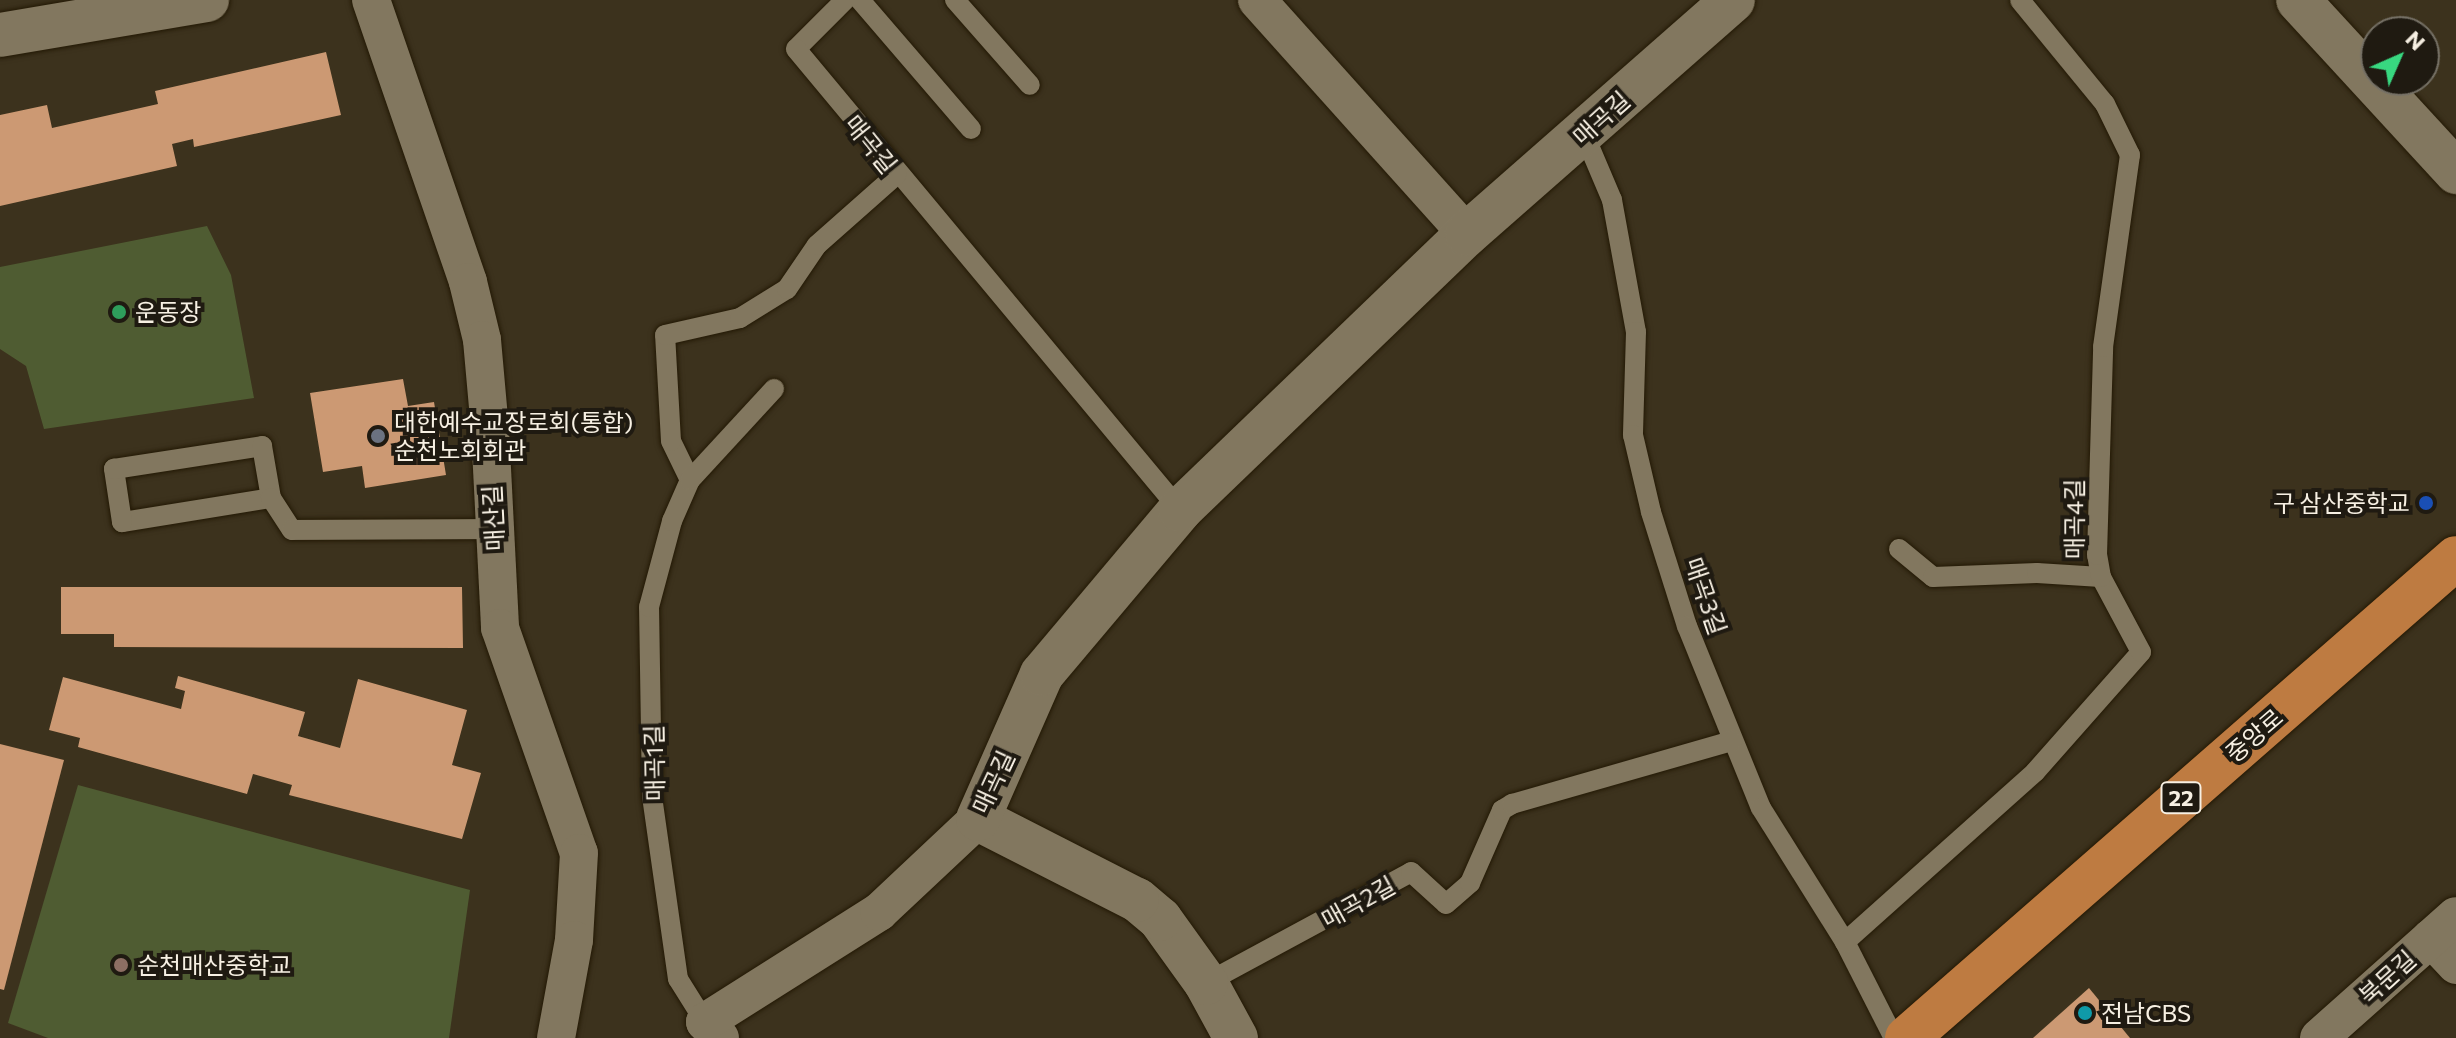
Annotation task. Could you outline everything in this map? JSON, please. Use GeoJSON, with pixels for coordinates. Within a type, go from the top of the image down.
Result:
{"type":"FeatureCollection","features":[{"type":"Feature","properties":{"kind":"main road","name":"중앙로"},"geometry":{"type":"LineString","coordinates":[[1907,1038],[2456,558]]}},
{"type":"Feature","properties":{"kind":"street"},"geometry":{"type":"LineString","coordinates":[[0,35],[207,0]]}},
{"type":"Feature","properties":{"kind":"street","name":"매산길"},"geometry":{"type":"LineString","coordinates":[[371,0],[468,282],[482,340],[500,628],[579,853],[574,940],[556,1038]]}},
{"type":"Feature","properties":{"kind":"street"},"geometry":{"type":"LineString","coordinates":[[1257,0],[1467,234]]}},
{"type":"Feature","properties":{"kind":"street","name":"매곡길"},"geometry":{"type":"LineString","coordinates":[[712,1030],[879,912],[978,819],[1042,674],[1180,510],[1467,234],[1733,0]]}},
{"type":"Feature","properties":{"kind":"street"},"geometry":{"type":"LineString","coordinates":[[2298,0],[2456,172]]}},
{"type":"Feature","properties":{"kind":"street"},"geometry":{"type":"LineString","coordinates":[[978,819],[1137,900],[1160,919],[1206,983],[1236,1038]]}},
{"type":"Feature","properties":{"kind":"street","name":"북문길"},"geometry":{"type":"LineString","coordinates":[[2319,1038],[2448,940]]}},
{"type":"Feature","properties":{"kind":"lane","name":"매곡길"},"geometry":{"type":"LineString","coordinates":[[845,0],[796,49],[896,175],[1180,510]]}},
{"type":"Feature","properties":{"kind":"lane"},"geometry":{"type":"LineString","coordinates":[[860,0],[971,129]]}},
{"type":"Feature","properties":{"kind":"lane"},"geometry":{"type":"LineString","coordinates":[[955,0],[1030,85]]}},
{"type":"Feature","properties":{"kind":"lane","name":"매곡4길"},"geometry":{"type":"LineString","coordinates":[[1845,942],[2035,772],[2141,652],[2101,577],[2103,347],[2130,155],[2105,104],[2020,0]]}},
{"type":"Feature","properties":{"kind":"lane","name":"매곡3길"},"geometry":{"type":"LineString","coordinates":[[1584,134],[1612,200],[1626,273],[1636,332],[1633,435],[1651,512],[1732,741],[1761,808],[1845,942],[1894,1038]]}},
{"type":"Feature","properties":{"kind":"lane"},"geometry":{"type":"LineString","coordinates":[[690,480],[671,441],[665,335],[740,318],[787,289],[817,245],[896,175]]}},
{"type":"Feature","properties":{"kind":"lane","name":"매곡1길"},"geometry":{"type":"LineString","coordinates":[[712,1030],[678,979],[652,796],[649,607],[672,521],[690,480],[774,389]]}},
{"type":"Feature","properties":{"kind":"lane"},"geometry":{"type":"LineString","coordinates":[[271,498],[122,522],[114,469],[262,446],[271,498],[292,530],[493,529]]}},
{"type":"Feature","properties":{"kind":"lane"},"geometry":{"type":"LineString","coordinates":[[1899,549],[1933,577],[2037,573],[2101,577]]}},
{"type":"Feature","properties":{"kind":"lane","name":"매곡2길"},"geometry":{"type":"LineString","coordinates":[[1206,983],[1411,872],[1446,904],[1470,883],[1502,810],[1512,804],[1732,741]]}},
{"type":"Feature","properties":{"kind":"green space","name":"운동장"},"geometry":{"type":"Polygon","coordinates":[[[207,226],[231,275],[254,398],[44,429],[26,366],[0,349],[0,267],[207,226]]]}},
{"type":"Feature","properties":{"kind":"green space"},"geometry":{"type":"Polygon","coordinates":[[[78,785],[470,890],[449,1038],[48,1038],[8,1023],[78,785]]]}},
{"type":"Feature","properties":{"kind":"building"},"geometry":{"type":"Polygon","coordinates":[[[326,52],[341,115],[194,147],[193,139],[172,144],[177,166],[0,206],[0,115],[47,105],[52,128],[158,104],[155,91],[326,52]]]}},
{"type":"Feature","properties":{"kind":"building","name":"대한예수교장로회(통합) 순천노회회관"},"geometry":{"type":"Polygon","coordinates":[[[403,379],[408,406],[434,402],[446,475],[365,488],[362,466],[323,472],[310,393],[403,379]]]}},
{"type":"Feature","properties":{"kind":"building"},"geometry":{"type":"Polygon","coordinates":[[[61,587],[462,587],[463,648],[114,647],[114,634],[61,634],[61,587]]]}},
{"type":"Feature","properties":{"kind":"building"},"geometry":{"type":"Polygon","coordinates":[[[178,676],[305,712],[298,736],[340,748],[358,679],[467,710],[452,765],[481,773],[462,839],[289,795],[292,785],[253,774],[247,794],[78,747],[80,738],[49,730],[63,677],[181,709],[185,691],[175,688],[178,676]]]}},
{"type":"Feature","properties":{"kind":"building"},"geometry":{"type":"Polygon","coordinates":[[[0,744],[64,760],[4,990],[0,989],[0,744]]]}},
{"type":"Feature","properties":{"kind":"building","name":"전남CBS"},"geometry":{"type":"Polygon","coordinates":[[[2089,988],[2130,1038],[2033,1038],[2089,988]]]}},
{"type":"Feature","properties":{"kind":"place","name":"운동장"},"geometry":{"type":"Point","coordinates":[119,312]}},
{"type":"Feature","properties":{"kind":"place","name":"대한예수교장로회(통합) 순천노회회관"},"geometry":{"type":"Point","coordinates":[378,436]}},
{"type":"Feature","properties":{"kind":"place","name":"구 삼산중학교"},"geometry":{"type":"Point","coordinates":[2426,503]}},
{"type":"Feature","properties":{"kind":"place","name":"순천매산중학교"},"geometry":{"type":"Point","coordinates":[121,965]}},
{"type":"Feature","properties":{"kind":"place","name":"전남CBS"},"geometry":{"type":"Point","coordinates":[2085,1013]}}]}
